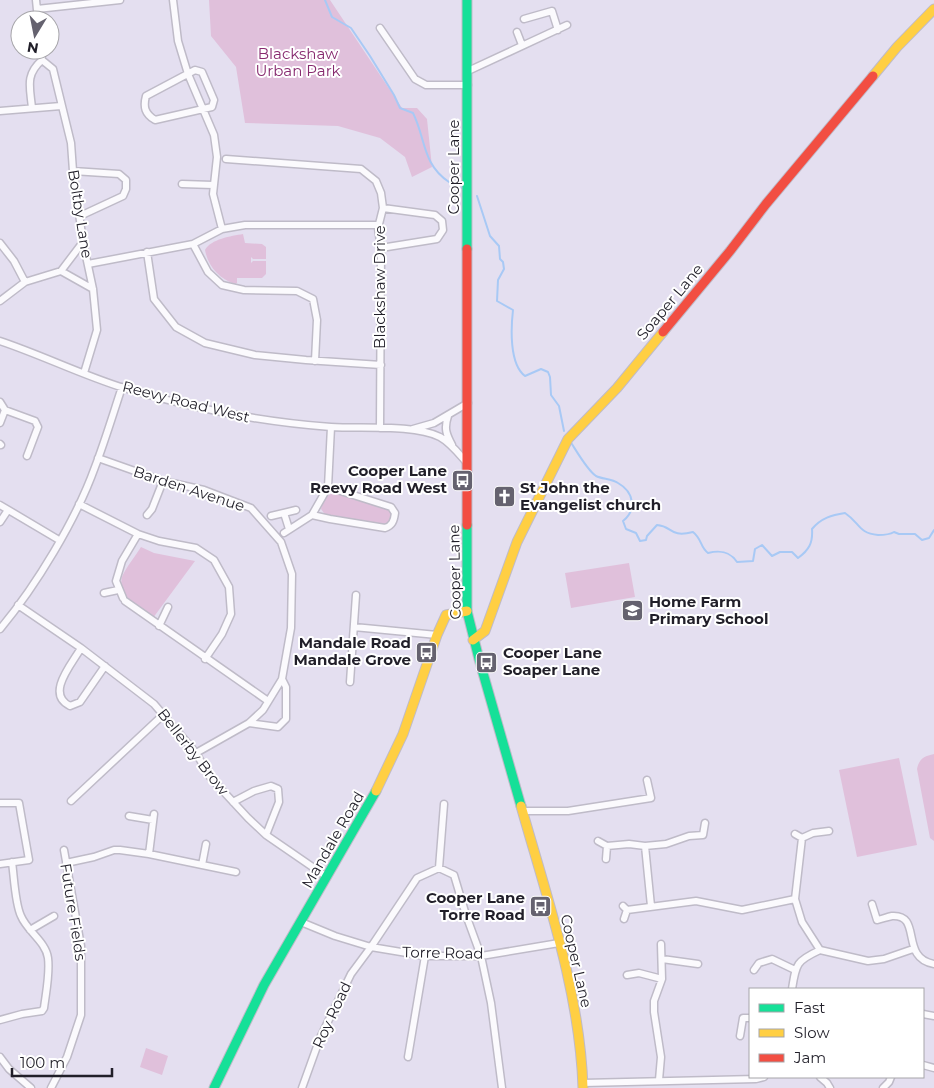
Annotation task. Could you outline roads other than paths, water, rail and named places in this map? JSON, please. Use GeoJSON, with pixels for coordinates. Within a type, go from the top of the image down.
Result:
{"type":"FeatureCollection","features":[{"type":"Feature","properties":{"kind":"street"},"geometry":{"type":"LineString","coordinates":[[36,0],[37,9],[120,0]]}},
{"type":"Feature","properties":{"kind":"street"},"geometry":{"type":"LineString","coordinates":[[173,0],[178,41],[188,74],[214,135],[217,156],[213,184],[222,229]]}},
{"type":"Feature","properties":{"kind":"street","name":"Cooper Lane"},"geometry":{"type":"LineString","coordinates":[[467,0],[467,611],[473,640],[559,943],[572,1000],[583,1085]]}},
{"type":"Feature","properties":{"kind":"street","name":"Soaper Lane"},"geometry":{"type":"LineString","coordinates":[[473,640],[485,631],[517,542],[568,439],[617,388],[884,62],[934,9]]}},
{"type":"Feature","properties":{"kind":"street"},"geometry":{"type":"LineString","coordinates":[[524,19],[552,11],[558,30]]}},
{"type":"Feature","properties":{"kind":"street"},"geometry":{"type":"LineString","coordinates":[[468,71],[567,25]]}},
{"type":"Feature","properties":{"kind":"street"},"geometry":{"type":"LineString","coordinates":[[380,28],[415,79],[426,85],[468,85]]}},
{"type":"Feature","properties":{"kind":"street"},"geometry":{"type":"LineString","coordinates":[[517,32],[522,45]]}},
{"type":"Feature","properties":{"kind":"street"},"geometry":{"type":"LineString","coordinates":[[32,108],[30,79],[33,68],[42,60]]}},
{"type":"Feature","properties":{"kind":"street","name":"Boltby Lane"},"geometry":{"type":"LineString","coordinates":[[42,60],[53,69],[71,143],[83,242],[93,289],[97,330],[84,373]]}},
{"type":"Feature","properties":{"kind":"street"},"geometry":{"type":"LineString","coordinates":[[199,70],[202,72],[214,105],[155,120],[148,116],[144,104],[146,96],[188,74],[199,70]]}},
{"type":"Feature","properties":{"kind":"street"},"geometry":{"type":"LineString","coordinates":[[0,111],[61,106]]}},
{"type":"Feature","properties":{"kind":"street","name":"Blackshaw Drive"},"geometry":{"type":"LineString","coordinates":[[226,159],[361,169],[376,181],[381,193],[383,208],[378,225],[381,248],[380,428]]}},
{"type":"Feature","properties":{"kind":"street"},"geometry":{"type":"LineString","coordinates":[[73,171],[119,174],[126,180],[126,190],[123,196],[80,216]]}},
{"type":"Feature","properties":{"kind":"street"},"geometry":{"type":"LineString","coordinates":[[182,184],[213,184]]}},
{"type":"Feature","properties":{"kind":"street"},"geometry":{"type":"LineString","coordinates":[[381,248],[437,239],[442,230],[442,221],[436,215],[383,208]]}},
{"type":"Feature","properties":{"kind":"street"},"geometry":{"type":"LineString","coordinates":[[88,264],[193,244],[222,229],[245,225],[378,225]]}},
{"type":"Feature","properties":{"kind":"street"},"geometry":{"type":"LineString","coordinates":[[0,301],[25,282],[62,271],[83,242]]}},
{"type":"Feature","properties":{"kind":"street"},"geometry":{"type":"LineString","coordinates":[[0,243],[14,261],[25,282]]}},
{"type":"Feature","properties":{"kind":"street"},"geometry":{"type":"LineString","coordinates":[[193,244],[208,272],[222,285],[244,290],[297,290],[313,300],[317,320],[315,360]]}},
{"type":"Feature","properties":{"kind":"street"},"geometry":{"type":"LineString","coordinates":[[147,252],[154,299],[176,328],[205,343],[255,355],[381,365]]}},
{"type":"Feature","properties":{"kind":"street"},"geometry":{"type":"LineString","coordinates":[[62,271],[93,289]]}},
{"type":"Feature","properties":{"kind":"street","name":"Reevy Road West"},"geometry":{"type":"LineString","coordinates":[[0,341],[122,387],[182,404],[252,419],[331,427],[410,430]]}},
{"type":"Feature","properties":{"kind":"street"},"geometry":{"type":"LineString","coordinates":[[0,629],[3,620],[18,605],[35,582],[79,504],[98,458],[122,387]]}},
{"type":"Feature","properties":{"kind":"street"},"geometry":{"type":"LineString","coordinates":[[0,402],[5,410],[35,421],[38,427],[27,456]]}},
{"type":"Feature","properties":{"kind":"street"},"geometry":{"type":"LineString","coordinates":[[410,430],[434,423],[468,403]]}},
{"type":"Feature","properties":{"kind":"street"},"geometry":{"type":"LineString","coordinates":[[0,424],[5,410]]}},
{"type":"Feature","properties":{"kind":"street"},"geometry":{"type":"LineString","coordinates":[[448,416],[445,426],[446,434],[453,447]]}},
{"type":"Feature","properties":{"kind":"street"},"geometry":{"type":"LineString","coordinates":[[284,513],[287,531],[312,515],[328,487],[331,427]]}},
{"type":"Feature","properties":{"kind":"street"},"geometry":{"type":"LineString","coordinates":[[410,430],[440,437],[453,447],[468,464]]}},
{"type":"Feature","properties":{"kind":"street","name":"Barden Avenue"},"geometry":{"type":"LineString","coordinates":[[98,458],[163,481],[204,490],[251,508],[281,542],[292,574],[291,628],[282,679],[264,710],[249,723],[196,753]]}},
{"type":"Feature","properties":{"kind":"street"},"geometry":{"type":"LineString","coordinates":[[147,515],[152,510],[163,481]]}},
{"type":"Feature","properties":{"kind":"street"},"geometry":{"type":"LineString","coordinates":[[312,515],[373,527],[384,528],[391,525],[395,513],[391,508],[328,487]]}},
{"type":"Feature","properties":{"kind":"street"},"geometry":{"type":"LineString","coordinates":[[79,504],[138,534],[159,541],[196,548],[214,560],[229,587],[231,614],[222,634],[206,659]]}},
{"type":"Feature","properties":{"kind":"street"},"geometry":{"type":"LineString","coordinates":[[0,505],[59,540]]}},
{"type":"Feature","properties":{"kind":"street"},"geometry":{"type":"LineString","coordinates":[[0,522],[8,510]]}},
{"type":"Feature","properties":{"kind":"street"},"geometry":{"type":"LineString","coordinates":[[271,516],[296,510]]}},
{"type":"Feature","properties":{"kind":"street"},"geometry":{"type":"LineString","coordinates":[[138,534],[122,561],[116,581],[118,590],[124,600],[268,701]]}},
{"type":"Feature","properties":{"kind":"street"},"geometry":{"type":"LineString","coordinates":[[104,592],[118,590]]}},
{"type":"Feature","properties":{"kind":"street"},"geometry":{"type":"LineString","coordinates":[[350,682],[356,595]]}},
{"type":"Feature","properties":{"kind":"street","name":"Bellerby Brow"},"geometry":{"type":"LineString","coordinates":[[18,605],[81,648],[154,704],[196,753],[210,777],[233,802],[266,835],[327,877]]}},
{"type":"Feature","properties":{"kind":"street"},"geometry":{"type":"LineString","coordinates":[[159,626],[168,607]]}},
{"type":"Feature","properties":{"kind":"street","name":"Mandale Road"},"geometry":{"type":"LineString","coordinates":[[214,1088],[264,985],[372,800],[403,734],[437,635],[446,615],[467,611]]}},
{"type":"Feature","properties":{"kind":"street"},"geometry":{"type":"LineString","coordinates":[[354,627],[437,635]]}},
{"type":"Feature","properties":{"kind":"street"},"geometry":{"type":"LineString","coordinates":[[81,648],[59,686],[60,697],[64,703],[70,706],[80,702],[105,666]]}},
{"type":"Feature","properties":{"kind":"street"},"geometry":{"type":"LineString","coordinates":[[249,723],[278,727],[286,719],[286,687],[282,679]]}},
{"type":"Feature","properties":{"kind":"street"},"geometry":{"type":"LineString","coordinates":[[71,801],[164,714]]}},
{"type":"Feature","properties":{"kind":"street"},"geometry":{"type":"LineString","coordinates":[[523,811],[568,811],[655,798],[647,780]]}},
{"type":"Feature","properties":{"kind":"street","name":"Bellerby Brow"},"geometry":{"type":"LineString","coordinates":[[233,802],[254,791],[271,786],[278,789],[279,802],[266,835]]}},
{"type":"Feature","properties":{"kind":"street"},"geometry":{"type":"LineString","coordinates":[[0,803],[19,803],[29,860],[0,864]]}},
{"type":"Feature","properties":{"kind":"street"},"geometry":{"type":"LineString","coordinates":[[444,804],[439,868],[454,875],[466,915],[482,956],[491,1003],[502,1088]]}},
{"type":"Feature","properties":{"kind":"street"},"geometry":{"type":"LineString","coordinates":[[129,816],[153,817],[148,854]]}},
{"type":"Feature","properties":{"kind":"street"},"geometry":{"type":"LineString","coordinates":[[598,841],[607,846],[666,844],[689,836],[703,835],[705,823]]}},
{"type":"Feature","properties":{"kind":"street"},"geometry":{"type":"LineString","coordinates":[[802,838],[813,833],[829,831]]}},
{"type":"Feature","properties":{"kind":"street"},"geometry":{"type":"LineString","coordinates":[[795,834],[802,838]]}},
{"type":"Feature","properties":{"kind":"street"},"geometry":{"type":"LineString","coordinates":[[802,838],[795,899],[802,922],[820,950]]}},
{"type":"Feature","properties":{"kind":"street"},"geometry":{"type":"LineString","coordinates":[[202,865],[206,844]]}},
{"type":"Feature","properties":{"kind":"street"},"geometry":{"type":"LineString","coordinates":[[606,859],[607,846]]}},
{"type":"Feature","properties":{"kind":"street"},"geometry":{"type":"LineString","coordinates":[[645,846],[651,906]]}},
{"type":"Feature","properties":{"kind":"street","name":"Future Fields"},"geometry":{"type":"LineString","coordinates":[[51,1088],[67,1057],[82,1016],[81,946],[64,850]]}},
{"type":"Feature","properties":{"kind":"street"},"geometry":{"type":"LineString","coordinates":[[66,863],[94,857],[114,850],[148,854],[236,872]]}},
{"type":"Feature","properties":{"kind":"street"},"geometry":{"type":"LineString","coordinates":[[0,1020],[42,1011],[44,1008],[48,956],[19,913],[12,862]]}},
{"type":"Feature","properties":{"kind":"street","name":"Roy Road"},"geometry":{"type":"LineString","coordinates":[[302,1088],[334,1006],[352,974],[417,878],[439,868]]}},
{"type":"Feature","properties":{"kind":"street"},"geometry":{"type":"LineString","coordinates":[[624,919],[625,908],[696,901],[742,910],[795,899]]}},
{"type":"Feature","properties":{"kind":"street"},"geometry":{"type":"LineString","coordinates":[[872,904],[877,920],[892,916],[906,921],[910,928],[913,949],[918,957],[925,962],[934,964]]}},
{"type":"Feature","properties":{"kind":"street"},"geometry":{"type":"LineString","coordinates":[[30,930],[54,916]]}},
{"type":"Feature","properties":{"kind":"street","name":"Torre Road"},"geometry":{"type":"LineString","coordinates":[[301,922],[335,936],[371,947],[425,956],[482,956],[559,943]]}},
{"type":"Feature","properties":{"kind":"street"},"geometry":{"type":"LineString","coordinates":[[659,1080],[661,1057],[654,1001],[662,979],[660,944]]}},
{"type":"Feature","properties":{"kind":"street"},"geometry":{"type":"LineString","coordinates":[[792,988],[795,970],[804,957],[820,950],[868,961],[913,949]]}},
{"type":"Feature","properties":{"kind":"street"},"geometry":{"type":"LineString","coordinates":[[408,1057],[425,956]]}},
{"type":"Feature","properties":{"kind":"street"},"geometry":{"type":"LineString","coordinates":[[662,959],[698,964]]}},
{"type":"Feature","properties":{"kind":"street"},"geometry":{"type":"LineString","coordinates":[[754,970],[759,963],[772,959],[795,970]]}},
{"type":"Feature","properties":{"kind":"street"},"geometry":{"type":"LineString","coordinates":[[627,975],[639,973],[662,979]]}},
{"type":"Feature","properties":{"kind":"street"},"geometry":{"type":"LineString","coordinates":[[740,1036],[744,1017]]}},
{"type":"Feature","properties":{"kind":"street"},"geometry":{"type":"LineString","coordinates":[[0,1057],[9,1069],[31,1088]]}},
{"type":"Feature","properties":{"kind":"street"},"geometry":{"type":"LineString","coordinates":[[583,1085],[659,1080],[760,1078]]}},
{"type":"Feature","properties":{"kind":"street"},"geometry":{"type":"LineString","coordinates":[[821,1078],[830,1088]]}},
{"type":"Feature","properties":{"kind":"street"},"geometry":{"type":"LineString","coordinates":[[883,1088],[891,1078]]}},
{"type":"Feature","properties":{"kind":"waterway"},"geometry":{"type":"LineString","coordinates":[[325,0],[332,17],[351,28],[394,95],[400,108],[413,113],[429,159],[434,167],[452,185],[463,188]]}},
{"type":"Feature","properties":{"kind":"waterway"},"geometry":{"type":"LineString","coordinates":[[477,196],[490,236],[499,246],[500,259],[503,262],[504,269],[498,280],[497,301],[513,310],[512,345],[516,363],[525,376],[541,369],[548,372],[551,395],[559,406],[564,431]]}},
{"type":"Feature","properties":{"kind":"waterway"},"geometry":{"type":"LineString","coordinates":[[570,441],[585,465],[596,476],[616,482],[628,491],[632,507],[623,521],[626,529],[636,533],[640,541],[646,540],[647,536],[657,525],[680,534],[693,532],[708,553],[724,552],[737,562],[753,561],[755,549],[762,545],[772,556],[780,552],[792,552],[798,558],[810,546],[812,529],[815,525],[827,518],[845,513],[863,530],[871,534],[884,535],[894,532],[899,534],[915,534],[922,540],[929,538],[934,530]]}},
{"type":"Feature","properties":{"kind":"place","name":"Cooper Lane Reevy Road West"},"geometry":{"type":"Point","coordinates":[463,480]}},
{"type":"Feature","properties":{"kind":"place","name":"St John the Evangelist church"},"geometry":{"type":"Point","coordinates":[504,497]}},
{"type":"Feature","properties":{"kind":"place","name":"Home Farm Primary School"},"geometry":{"type":"Point","coordinates":[633,611]}},
{"type":"Feature","properties":{"kind":"place","name":"Mandale Road Mandale Grove"},"geometry":{"type":"Point","coordinates":[427,652]}},
{"type":"Feature","properties":{"kind":"place","name":"Cooper Lane Soaper Lane"},"geometry":{"type":"Point","coordinates":[487,662]}},
{"type":"Feature","properties":{"kind":"place","name":"Cooper Lane Torre Road"},"geometry":{"type":"Point","coordinates":[541,907]}},
{"type":"Feature","properties":{"kind":"park label","name":"Blackshaw Urban Park"},"geometry":{"type":"Point","coordinates":[298,62]}}]}
